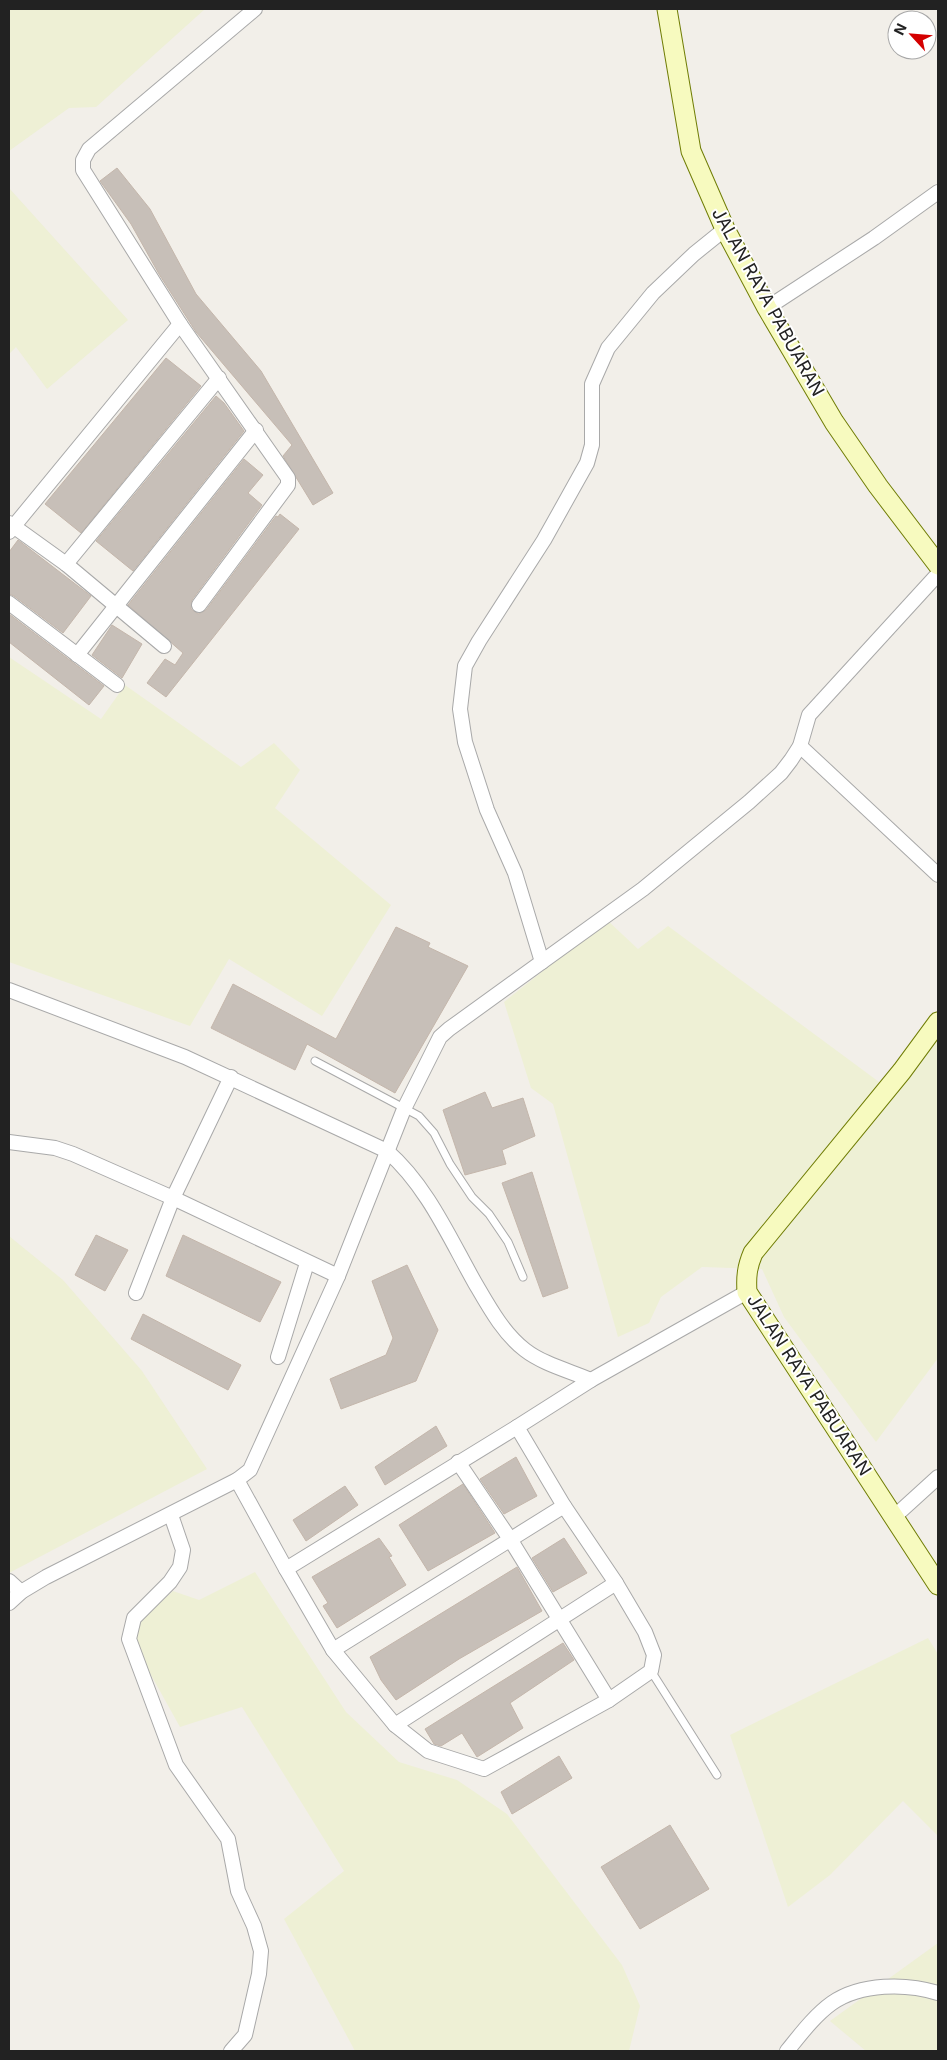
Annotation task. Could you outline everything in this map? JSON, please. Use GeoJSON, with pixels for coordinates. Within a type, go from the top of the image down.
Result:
{"type":"FeatureCollection","features":[{"type":"Feature","properties":{"kind":"street"},"geometry":{"type":"LineString","coordinates":[[198,605],[288,485],[285,473],[220,378],[180,324],[83,170],[83,160],[89,149],[255,9]]}},
{"type":"Feature","properties":{"kind":"street","name":"JALAN RAYA PABUARAN"},"geometry":{"type":"LineString","coordinates":[[667,9],[691,151],[725,229],[767,308],[834,422],[878,486],[938,566]]}},
{"type":"Feature","properties":{"kind":"street"},"geometry":{"type":"LineString","coordinates":[[767,308],[874,238],[938,192]]}},
{"type":"Feature","properties":{"kind":"street"},"geometry":{"type":"LineString","coordinates":[[542,962],[515,873],[487,810],[465,742],[460,709],[466,666],[479,641],[544,540],[587,463],[592,445],[592,384],[608,348],[653,293],[694,254],[725,229]]}},
{"type":"Feature","properties":{"kind":"street"},"geometry":{"type":"LineString","coordinates":[[164,646],[66,564],[10,527],[180,324]]}},
{"type":"Feature","properties":{"kind":"street"},"geometry":{"type":"LineString","coordinates":[[66,564],[220,378]]}},
{"type":"Feature","properties":{"kind":"street"},"geometry":{"type":"LineString","coordinates":[[77,655],[256,430]]}},
{"type":"Feature","properties":{"kind":"street"},"geometry":{"type":"LineString","coordinates":[[9,1603],[21,1592],[46,1577],[237,1480],[254,1464],[338,1276],[404,1109],[440,1037],[644,889],[750,802],[781,773],[800,746],[809,715],[938,574]]}},
{"type":"Feature","properties":{"kind":"street"},"geometry":{"type":"LineString","coordinates":[[9,602],[117,685]]}},
{"type":"Feature","properties":{"kind":"street"},"geometry":{"type":"LineString","coordinates":[[800,746],[938,875]]}},
{"type":"Feature","properties":{"kind":"street"},"geometry":{"type":"LineString","coordinates":[[9,990],[37,999],[231,1076],[386,1151],[404,1166],[418,1185],[507,1334],[526,1351],[591,1380]]}},
{"type":"Feature","properties":{"kind":"street","name":"JALAN RAYA PABUARAN"},"geometry":{"type":"LineString","coordinates":[[938,1022],[902,1071],[753,1253],[747,1267],[747,1292],[938,1585]]}},
{"type":"Feature","properties":{"kind":"street"},"geometry":{"type":"LineString","coordinates":[[136,1293],[173,1198],[231,1076]]}},
{"type":"Feature","properties":{"kind":"street"},"geometry":{"type":"LineString","coordinates":[[9,1142],[56,1148],[73,1154],[173,1198],[338,1276]]}},
{"type":"Feature","properties":{"kind":"street"},"geometry":{"type":"LineString","coordinates":[[278,1357],[308,1263]]}},
{"type":"Feature","properties":{"kind":"street"},"geometry":{"type":"LineString","coordinates":[[286,1569],[591,1380],[747,1292]]}},
{"type":"Feature","properties":{"kind":"street"},"geometry":{"type":"LineString","coordinates":[[237,1480],[286,1569],[334,1650],[395,1726],[428,1751],[484,1769],[610,1700],[651,1671],[654,1655],[645,1632],[616,1583],[564,1506],[517,1426]]}},
{"type":"Feature","properties":{"kind":"street"},"geometry":{"type":"LineString","coordinates":[[458,1462],[510,1539],[558,1620],[610,1700]]}},
{"type":"Feature","properties":{"kind":"street"},"geometry":{"type":"LineString","coordinates":[[894,1517],[938,1477]]}},
{"type":"Feature","properties":{"kind":"street"},"geometry":{"type":"LineString","coordinates":[[334,1650],[564,1506]]}},
{"type":"Feature","properties":{"kind":"street"},"geometry":{"type":"LineString","coordinates":[[171,1515],[183,1550],[180,1567],[170,1582],[134,1618],[128,1639],[176,1766],[228,1839],[238,1891],[254,1926],[261,1951],[259,1974],[245,2035],[230,2051]]}},
{"type":"Feature","properties":{"kind":"street"},"geometry":{"type":"LineString","coordinates":[[9,1581],[21,1592]]}},
{"type":"Feature","properties":{"kind":"street"},"geometry":{"type":"LineString","coordinates":[[395,1726],[616,1583]]}},
{"type":"Feature","properties":{"kind":"street"},"geometry":{"type":"LineString","coordinates":[[787,2051],[831,2004],[841,1998],[893,1986],[921,1987],[938,1993]]}},
{"type":"Feature","properties":{"kind":"lane"},"geometry":{"type":"LineString","coordinates":[[315,1060],[419,1116],[434,1133],[450,1164],[508,1242],[523,1277]]}},
{"type":"Feature","properties":{"kind":"lane"},"geometry":{"type":"LineString","coordinates":[[651,1671],[717,1775]]}},
{"type":"Feature","properties":{"kind":"green space"},"geometry":{"type":"Polygon","coordinates":[[[9,9],[205,9],[96,107],[69,108],[9,151],[9,9]]]}},
{"type":"Feature","properties":{"kind":"green space"},"geometry":{"type":"Polygon","coordinates":[[[9,188],[128,320],[47,389],[16,347],[9,354],[9,188]]]}},
{"type":"Feature","properties":{"kind":"green space"},"geometry":{"type":"Polygon","coordinates":[[[9,657],[101,719],[125,685],[241,767],[274,743],[300,770],[275,808],[391,905],[322,1016],[229,959],[190,1026],[9,962],[9,657]]]}},
{"type":"Feature","properties":{"kind":"green space"},"geometry":{"type":"Polygon","coordinates":[[[607,920],[638,949],[668,926],[894,1093],[938,1035],[938,1358],[876,1442],[784,1317],[762,1269],[702,1267],[661,1297],[649,1323],[618,1337],[553,1104],[531,1088],[504,1002],[607,920]]]}},
{"type":"Feature","properties":{"kind":"green space"},"geometry":{"type":"Polygon","coordinates":[[[9,1236],[63,1280],[142,1371],[207,1469],[9,1573],[9,1236]]]}},
{"type":"Feature","properties":{"kind":"green space"},"geometry":{"type":"Polygon","coordinates":[[[255,1572],[346,1712],[399,1762],[457,1780],[507,1814],[622,1965],[640,2006],[629,2051],[355,2051],[284,1919],[344,1871],[242,1707],[180,1727],[127,1632],[173,1591],[199,1600],[255,1572]]]}},
{"type":"Feature","properties":{"kind":"green space"},"geometry":{"type":"Polygon","coordinates":[[[928,1638],[938,1654],[938,1836],[903,1801],[830,1875],[788,1907],[730,1735],[928,1638]]]}},
{"type":"Feature","properties":{"kind":"green space"},"geometry":{"type":"Polygon","coordinates":[[[938,1943],[938,2051],[866,2051],[830,2021],[938,1943]]]}},
{"type":"Feature","properties":{"kind":"building"},"geometry":{"type":"Polygon","coordinates":[[[117,168],[150,209],[196,294],[261,371],[333,493],[313,505],[283,456],[292,445],[196,332],[159,274],[131,224],[100,181],[117,168]]]}},
{"type":"Feature","properties":{"kind":"building"},"geometry":{"type":"Polygon","coordinates":[[[166,358],[201,386],[81,533],[45,504],[166,358]]]}},
{"type":"Feature","properties":{"kind":"building"},"geometry":{"type":"Polygon","coordinates":[[[216,396],[224,403],[244,431],[133,571],[96,541],[216,396]]]}},
{"type":"Feature","properties":{"kind":"building"},"geometry":{"type":"Polygon","coordinates":[[[244,459],[263,475],[248,493],[262,505],[192,600],[191,609],[198,614],[206,610],[276,516],[278,517],[280,514],[299,529],[166,697],[147,683],[165,659],[175,665],[183,653],[128,605],[244,459]]]}},
{"type":"Feature","properties":{"kind":"building"},"geometry":{"type":"Polygon","coordinates":[[[18,540],[91,596],[63,633],[9,594],[9,552],[18,540]]]}},
{"type":"Feature","properties":{"kind":"building"},"geometry":{"type":"Polygon","coordinates":[[[9,614],[104,686],[89,705],[9,642],[9,614]]]}},
{"type":"Feature","properties":{"kind":"building"},"geometry":{"type":"Polygon","coordinates":[[[112,625],[142,644],[122,678],[92,655],[112,625]]]}},
{"type":"Feature","properties":{"kind":"building"},"geometry":{"type":"Polygon","coordinates":[[[396,927],[430,943],[428,947],[468,966],[395,1093],[307,1044],[295,1070],[211,1028],[233,984],[336,1039],[396,927]]]}},
{"type":"Feature","properties":{"kind":"building"},"geometry":{"type":"Polygon","coordinates":[[[485,1092],[492,1108],[523,1098],[535,1136],[502,1150],[506,1164],[465,1175],[443,1110],[485,1092]]]}},
{"type":"Feature","properties":{"kind":"building"},"geometry":{"type":"Polygon","coordinates":[[[532,1172],[568,1288],[543,1297],[502,1183],[532,1172]]]}},
{"type":"Feature","properties":{"kind":"building"},"geometry":{"type":"Polygon","coordinates":[[[96,1235],[128,1250],[105,1291],[75,1275],[96,1235]]]}},
{"type":"Feature","properties":{"kind":"building"},"geometry":{"type":"Polygon","coordinates":[[[183,1235],[281,1282],[260,1322],[166,1276],[183,1235]]]}},
{"type":"Feature","properties":{"kind":"building"},"geometry":{"type":"Polygon","coordinates":[[[407,1265],[438,1330],[416,1381],[341,1409],[330,1379],[386,1355],[393,1338],[372,1281],[407,1265]]]}},
{"type":"Feature","properties":{"kind":"building"},"geometry":{"type":"Polygon","coordinates":[[[143,1314],[241,1365],[228,1390],[131,1339],[143,1314]]]}},
{"type":"Feature","properties":{"kind":"building"},"geometry":{"type":"Polygon","coordinates":[[[436,1426],[447,1446],[385,1485],[375,1467],[436,1426]]]}},
{"type":"Feature","properties":{"kind":"building"},"geometry":{"type":"Polygon","coordinates":[[[516,1457],[537,1496],[504,1514],[480,1479],[516,1457]]]}},
{"type":"Feature","properties":{"kind":"building"},"geometry":{"type":"Polygon","coordinates":[[[463,1484],[495,1533],[428,1571],[399,1525],[463,1484]]]}},
{"type":"Feature","properties":{"kind":"building"},"geometry":{"type":"Polygon","coordinates":[[[345,1486],[358,1505],[306,1541],[293,1520],[345,1486]]]}},
{"type":"Feature","properties":{"kind":"building"},"geometry":{"type":"Polygon","coordinates":[[[379,1538],[392,1556],[389,1557],[406,1585],[337,1628],[323,1606],[328,1603],[312,1577],[379,1538]]]}},
{"type":"Feature","properties":{"kind":"building"},"geometry":{"type":"Polygon","coordinates":[[[564,1538],[587,1573],[553,1592],[532,1558],[564,1538]]]}},
{"type":"Feature","properties":{"kind":"building"},"geometry":{"type":"Polygon","coordinates":[[[517,1567],[542,1611],[459,1659],[396,1700],[381,1680],[370,1657],[517,1567]]]}},
{"type":"Feature","properties":{"kind":"building"},"geometry":{"type":"Polygon","coordinates":[[[563,1643],[574,1660],[510,1703],[523,1728],[477,1757],[462,1733],[441,1746],[434,1744],[425,1729],[563,1643]]]}},
{"type":"Feature","properties":{"kind":"building"},"geometry":{"type":"Polygon","coordinates":[[[559,1756],[572,1778],[512,1814],[501,1792],[559,1756]]]}},
{"type":"Feature","properties":{"kind":"building"},"geometry":{"type":"Polygon","coordinates":[[[670,1825],[709,1889],[640,1929],[601,1867],[670,1825]]]}}]}
